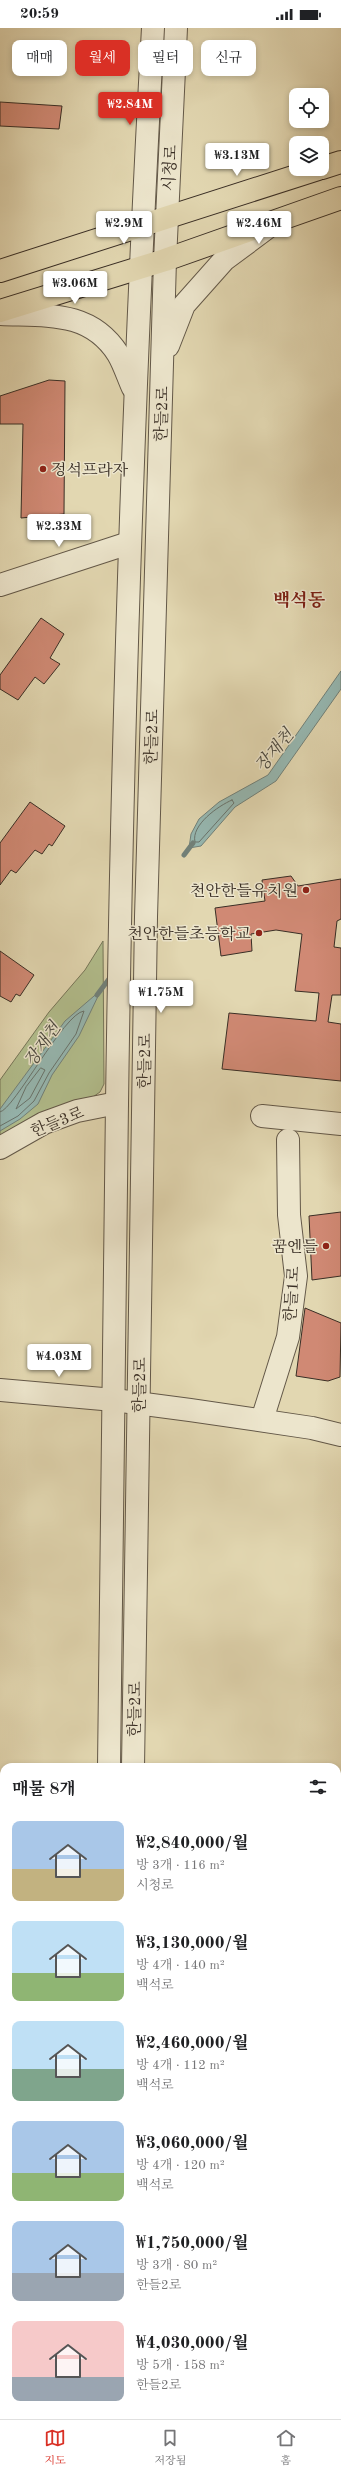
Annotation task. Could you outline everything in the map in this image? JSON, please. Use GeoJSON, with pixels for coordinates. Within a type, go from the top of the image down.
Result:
{"type":"FeatureCollection","features":[{"type":"Feature","properties":{"kind":"main road"},"geometry":{"type":"LineString","coordinates":[[329,166],[341,162]]}},
{"type":"Feature","properties":{"kind":"main road"},"geometry":{"type":"LineString","coordinates":[[0,271],[296,176]]}},
{"type":"Feature","properties":{"kind":"main road"},"geometry":{"type":"LineString","coordinates":[[0,312],[165,260],[341,198]]}},
{"type":"Feature","properties":{"kind":"street","name":"시청로"},"geometry":{"type":"LineString","coordinates":[[140,267],[153,28]]}},
{"type":"Feature","properties":{"kind":"street","name":"시청로"},"geometry":{"type":"LineString","coordinates":[[165,260],[176,28]]}},
{"type":"Feature","properties":{"kind":"street"},"geometry":{"type":"LineString","coordinates":[[162,360],[184,305],[224,260],[276,221]]}},
{"type":"Feature","properties":{"kind":"street","name":"한들2로"},"geometry":{"type":"LineString","coordinates":[[133,1763],[146,917],[165,260]]}},
{"type":"Feature","properties":{"kind":"street","name":"한들2로"},"geometry":{"type":"LineString","coordinates":[[109,1763],[117,1103],[129,543],[140,267]]}},
{"type":"Feature","properties":{"kind":"street"},"geometry":{"type":"LineString","coordinates":[[0,312],[68,317],[98,330],[118,354],[135,391]]}},
{"type":"Feature","properties":{"kind":"street"},"geometry":{"type":"LineString","coordinates":[[0,585],[129,543]]}},
{"type":"Feature","properties":{"kind":"street","name":"한들3로"},"geometry":{"type":"LineString","coordinates":[[0,1148],[44,1123],[77,1111],[117,1103]]}},
{"type":"Feature","properties":{"kind":"street"},"geometry":{"type":"LineString","coordinates":[[262,1116],[341,1124]]}},
{"type":"Feature","properties":{"kind":"street","name":"한들1로"},"geometry":{"type":"LineString","coordinates":[[262,1420],[288,1337],[296,1276],[289,1215],[288,1140]]}},
{"type":"Feature","properties":{"kind":"street"},"geometry":{"type":"LineString","coordinates":[[0,1390],[114,1400],[262,1420],[341,1435]]}},
{"type":"Feature","properties":{"kind":"green space"},"geometry":{"type":"Polygon","coordinates":[[[103,941],[104,1084],[100,1092],[87,1101],[0,1139],[0,1080],[49,1012],[85,970],[103,941]]]}},
{"type":"Feature","properties":{"kind":"water"},"geometry":{"type":"Polygon","coordinates":[[[341,671],[341,689],[276,781],[235,807],[201,846],[189,848],[191,834],[199,819],[219,802],[268,775],[341,671]]]}},
{"type":"Feature","properties":{"kind":"water"},"geometry":{"type":"Polygon","coordinates":[[[101,990],[79,1036],[52,1075],[38,1104],[20,1119],[0,1131],[0,1109],[65,1021],[101,990]]]}},
{"type":"Feature","properties":{"kind":"building"},"geometry":{"type":"Polygon","coordinates":[[[0,102],[62,106],[59,129],[0,126],[0,102]]]}},
{"type":"Feature","properties":{"kind":"building","name":"정석프라자"},"geometry":{"type":"Polygon","coordinates":[[[49,380],[65,381],[64,514],[21,518],[23,424],[0,424],[0,396],[49,380]]]}},
{"type":"Feature","properties":{"kind":"building"},"geometry":{"type":"Polygon","coordinates":[[[41,618],[64,634],[50,658],[60,664],[44,684],[35,677],[18,700],[0,689],[0,675],[41,618]]]}},
{"type":"Feature","properties":{"kind":"building"},"geometry":{"type":"Polygon","coordinates":[[[30,802],[65,826],[52,846],[49,844],[42,854],[35,850],[16,873],[11,870],[0,885],[0,843],[30,802]]]}},
{"type":"Feature","properties":{"kind":"building"},"geometry":{"type":"Polygon","coordinates":[[[291,876],[298,886],[341,879],[341,919],[337,921],[334,947],[341,948],[341,995],[332,995],[328,1022],[341,1024],[341,1081],[222,1069],[229,1013],[316,1021],[319,993],[295,991],[302,934],[276,930],[251,934],[252,951],[221,956],[215,908],[265,901],[262,880],[291,876]]]}},
{"type":"Feature","properties":{"kind":"building"},"geometry":{"type":"Polygon","coordinates":[[[0,951],[34,975],[20,996],[16,994],[11,1002],[0,996],[0,951]]]}},
{"type":"Feature","properties":{"kind":"building","name":"꿈엔들"},"geometry":{"type":"Polygon","coordinates":[[[341,1212],[341,1276],[312,1280],[309,1216],[341,1212]]]}},
{"type":"Feature","properties":{"kind":"building"},"geometry":{"type":"Polygon","coordinates":[[[305,1308],[341,1323],[340,1377],[328,1381],[296,1376],[305,1308]]]}},
{"type":"Feature","properties":{"kind":"waterway","name":"장재천"},"geometry":{"type":"LineString","coordinates":[[184,855],[193,843]]}},
{"type":"Feature","properties":{"kind":"waterway","name":"장재천"},"geometry":{"type":"LineString","coordinates":[[97,995],[109,979]]}},
{"type":"Feature","properties":{"kind":"place","name":"정석프라자"},"geometry":{"type":"Point","coordinates":[43,469]}},
{"type":"Feature","properties":{"kind":"place","name":"천안한들유치원"},"geometry":{"type":"Point","coordinates":[306,890]}},
{"type":"Feature","properties":{"kind":"place","name":"천안한들초등학교"},"geometry":{"type":"Point","coordinates":[259,933]}},
{"type":"Feature","properties":{"kind":"place","name":"꿈엔들"},"geometry":{"type":"Point","coordinates":[326,1246]}},
{"type":"Feature","properties":{"kind":"district","name":"백석동"},"geometry":{"type":"Point","coordinates":[299,600]}}]}
